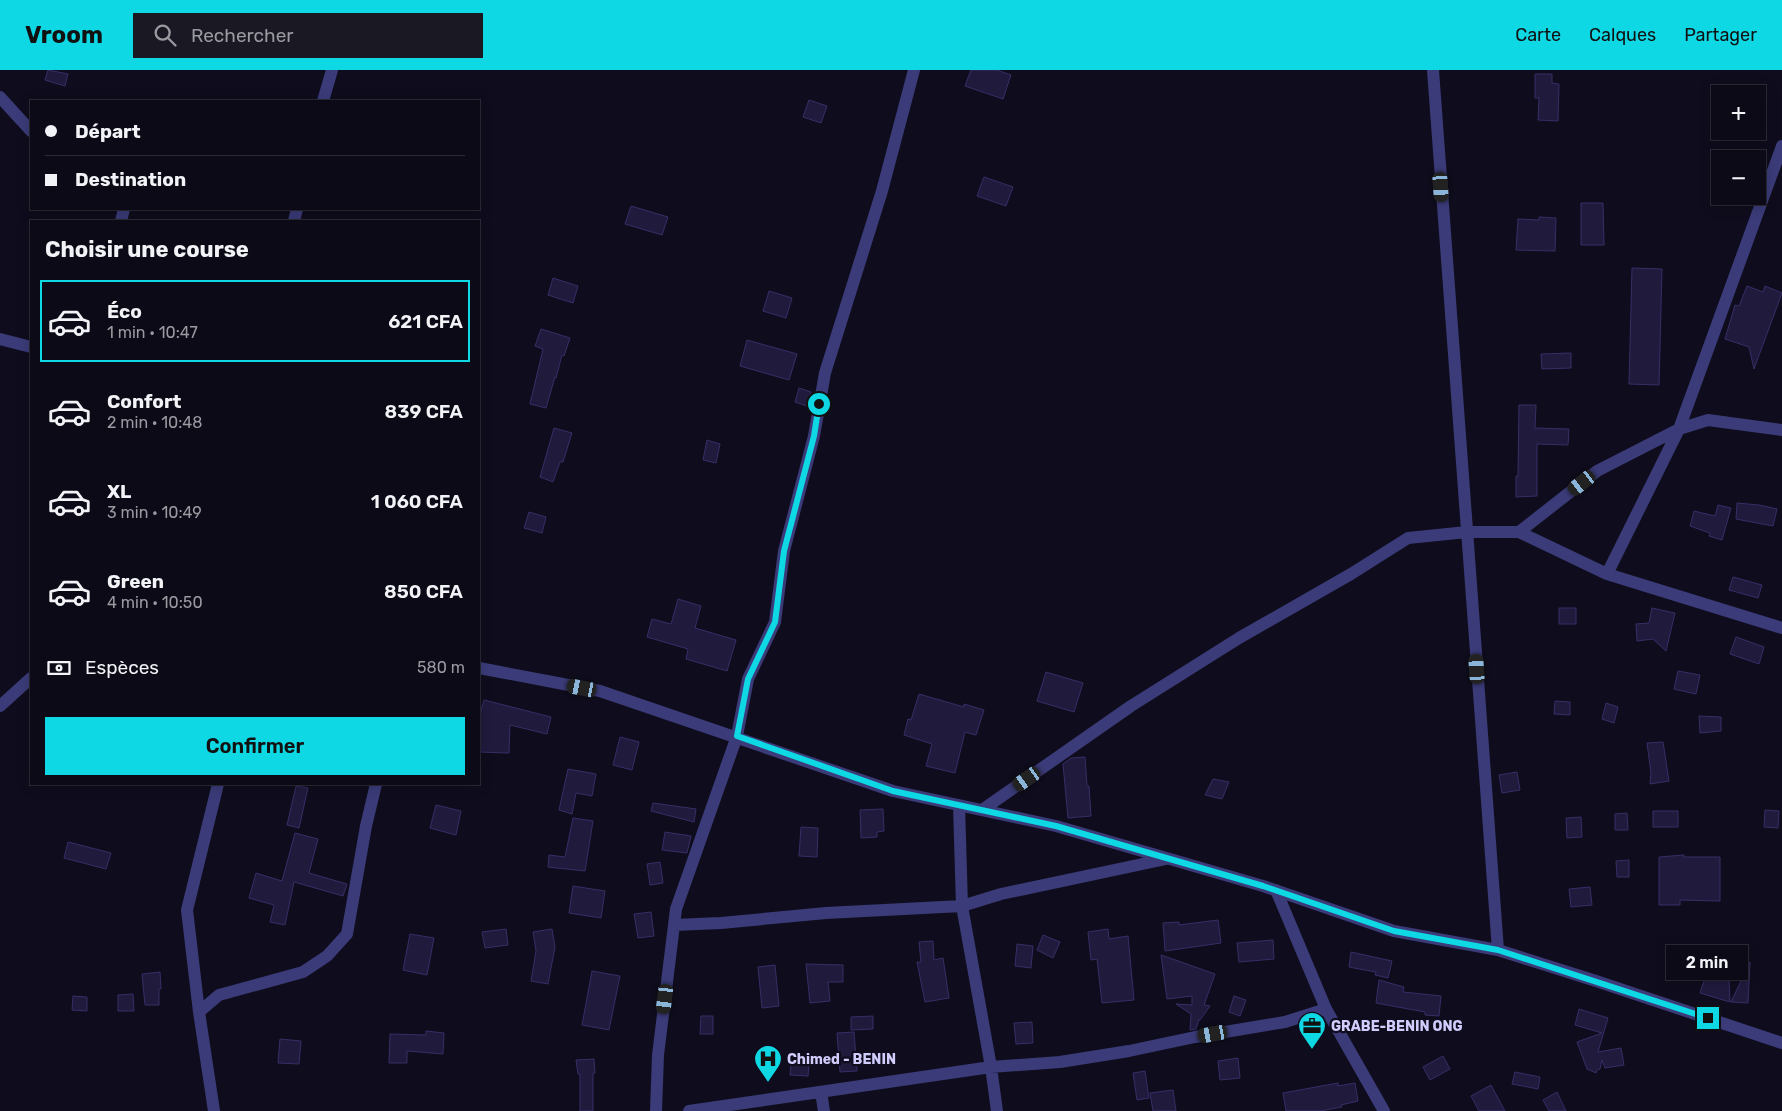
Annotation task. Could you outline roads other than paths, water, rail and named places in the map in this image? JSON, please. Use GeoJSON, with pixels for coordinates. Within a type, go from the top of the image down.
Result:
{"type":"FeatureCollection","features":[{"type":"Feature","properties":{"kind":"street"},"geometry":{"type":"LineString","coordinates":[[323,100],[332,70]]}},
{"type":"Feature","properties":{"kind":"street"},"geometry":{"type":"LineString","coordinates":[[656,1111],[658,1055],[676,910],[737,736],[748,679],[775,622],[784,551],[814,436],[825,373],[882,191],[914,70]]}},
{"type":"Feature","properties":{"kind":"street"},"geometry":{"type":"LineString","coordinates":[[1433,70],[1498,950]]}},
{"type":"Feature","properties":{"kind":"street"},"geometry":{"type":"LineString","coordinates":[[0,97],[30,130]]}},
{"type":"Feature","properties":{"kind":"street"},"geometry":{"type":"LineString","coordinates":[[1607,574],[1680,429],[1782,146]]}},
{"type":"Feature","properties":{"kind":"street"},"geometry":{"type":"LineString","coordinates":[[0,339],[30,347]]}},
{"type":"Feature","properties":{"kind":"street"},"geometry":{"type":"LineString","coordinates":[[1519,532],[1597,471],[1680,429],[1708,420],[1782,430]]}},
{"type":"Feature","properties":{"kind":"street"},"geometry":{"type":"LineString","coordinates":[[982,810],[1131,706],[1239,638],[1351,574],[1408,538],[1466,532],[1519,532],[1607,574],[1782,628]]}},
{"type":"Feature","properties":{"kind":"street"},"geometry":{"type":"LineString","coordinates":[[480,668],[600,691],[737,736],[893,791],[1056,826],[1276,890],[1394,931],[1498,950],[1596,980],[1782,1043]]}},
{"type":"Feature","properties":{"kind":"street"},"geometry":{"type":"LineString","coordinates":[[0,706],[30,679]]}},
{"type":"Feature","properties":{"kind":"street"},"geometry":{"type":"LineString","coordinates":[[214,1111],[199,1012],[188,910],[218,785]]}},
{"type":"Feature","properties":{"kind":"street"},"geometry":{"type":"LineString","coordinates":[[199,1012],[219,995],[303,972],[327,956],[347,934],[366,826],[376,785]]}},
{"type":"Feature","properties":{"kind":"street"},"geometry":{"type":"LineString","coordinates":[[959,805],[962,906],[997,1111]]}},
{"type":"Feature","properties":{"kind":"street"},"geometry":{"type":"LineString","coordinates":[[674,925],[721,923],[826,913],[962,906],[1002,894],[1169,859]]}},
{"type":"Feature","properties":{"kind":"street"},"geometry":{"type":"LineString","coordinates":[[1276,890],[1326,1009],[1384,1111]]}},
{"type":"Feature","properties":{"kind":"street"},"geometry":{"type":"LineString","coordinates":[[689,1111],[991,1067],[1060,1062],[1285,1022],[1326,1009]]}},
{"type":"Feature","properties":{"kind":"street"},"geometry":{"type":"LineString","coordinates":[[821,1092],[824,1111]]}},
{"type":"Feature","properties":{"kind":"place","name":"GRABE-BENIN ONG"},"geometry":{"type":"Point","coordinates":[1312,1050]}},
{"type":"Feature","properties":{"kind":"place","name":"Chimed - BENIN"},"geometry":{"type":"Point","coordinates":[768,1083]}}]}
